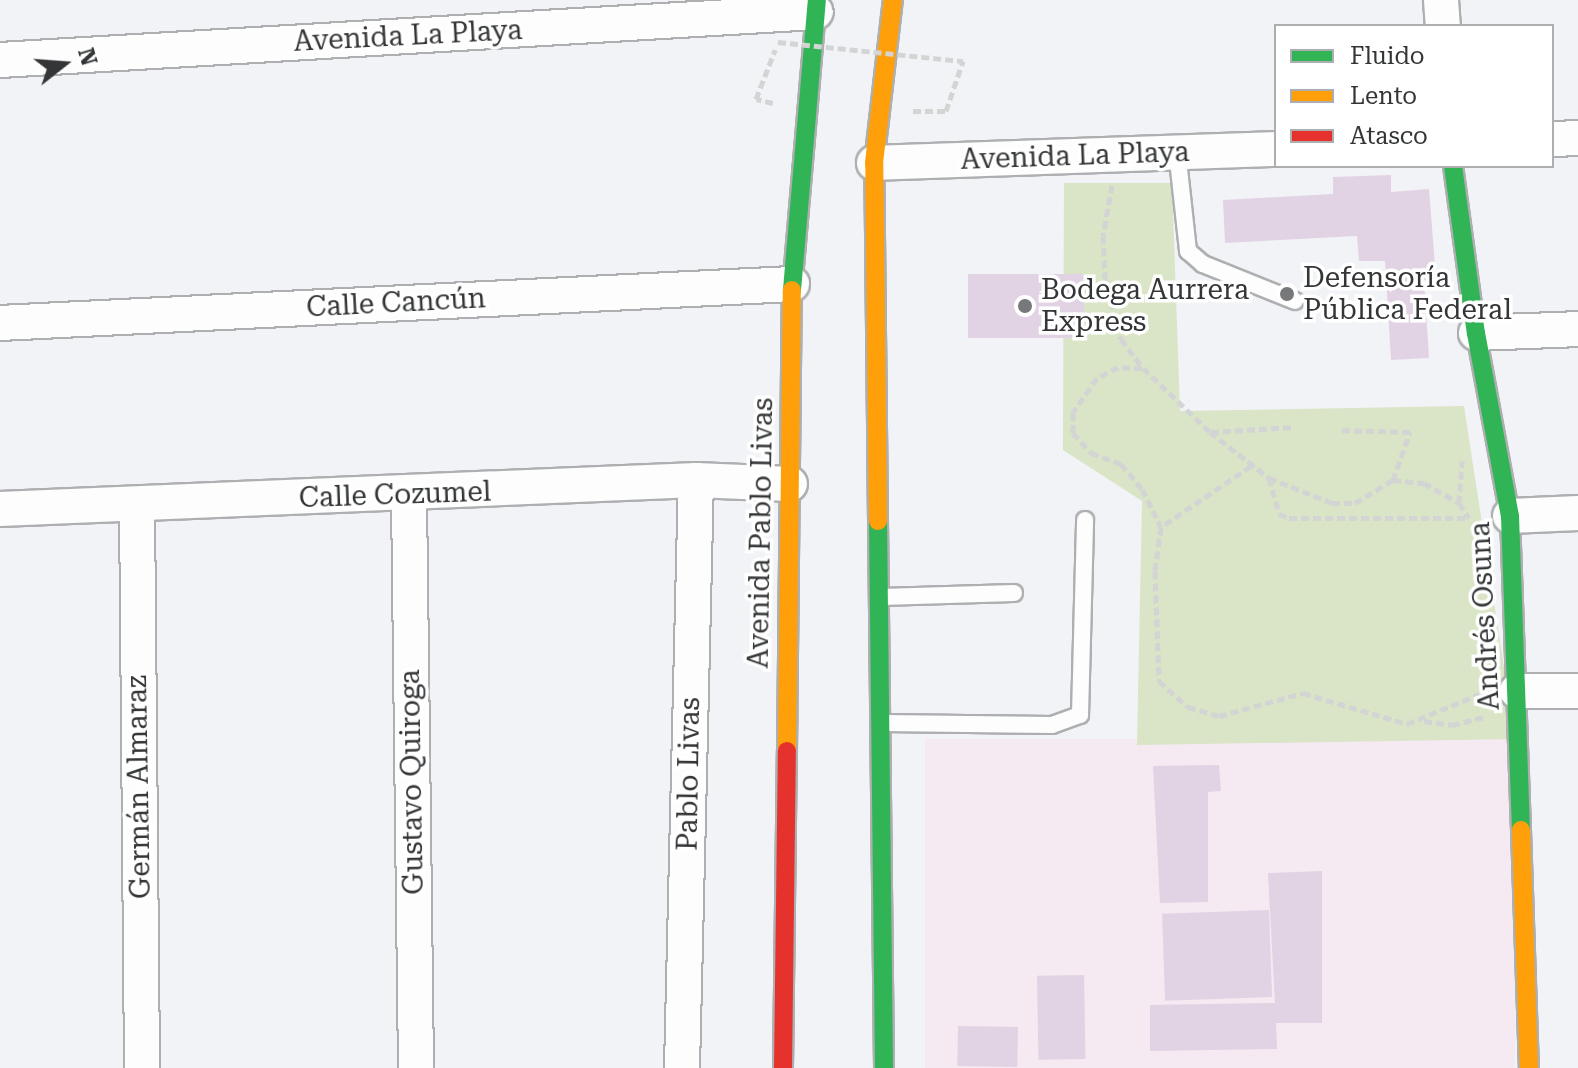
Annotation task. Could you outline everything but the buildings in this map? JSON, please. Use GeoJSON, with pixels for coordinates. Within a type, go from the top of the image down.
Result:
{"type":"FeatureCollection","features":[{"type":"Feature","properties":{"kind":"main road"},"geometry":{"type":"LineString","coordinates":[[884,1068],[874,163],[893,0]]}},
{"type":"Feature","properties":{"kind":"main road","name":"Avenida Pablo Livas"},"geometry":{"type":"LineString","coordinates":[[783,1068],[792,284],[816,6]]}},
{"type":"Feature","properties":{"kind":"main road","name":"Andrés Osuna"},"geometry":{"type":"LineString","coordinates":[[1453,168],[1476,333],[1510,521],[1506,690],[1529,1068]]}},
{"type":"Feature","properties":{"kind":"street"},"geometry":{"type":"LineString","coordinates":[[1441,0],[1443,24]]}},
{"type":"Feature","properties":{"kind":"street","name":"Avenida La Playa"},"geometry":{"type":"LineString","coordinates":[[0,60],[816,6]]}},
{"type":"Feature","properties":{"kind":"street"},"geometry":{"type":"LineString","coordinates":[[1554,139],[1578,138]]}},
{"type":"Feature","properties":{"kind":"street","name":"Avenida La Playa"},"geometry":{"type":"LineString","coordinates":[[874,163],[1274,149]]}},
{"type":"Feature","properties":{"kind":"street","name":"Calle Cancún"},"geometry":{"type":"LineString","coordinates":[[0,323],[792,284]]}},
{"type":"Feature","properties":{"kind":"street"},"geometry":{"type":"LineString","coordinates":[[1476,333],[1578,329]]}},
{"type":"Feature","properties":{"kind":"street","name":"Calle Cozumel"},"geometry":{"type":"LineString","coordinates":[[0,509],[409,496],[696,480],[790,484]]}},
{"type":"Feature","properties":{"kind":"street","name":"Pablo Livas"},"geometry":{"type":"LineString","coordinates":[[682,1068],[696,480]]}},
{"type":"Feature","properties":{"kind":"street","name":"Gustavo Quiroga"},"geometry":{"type":"LineString","coordinates":[[409,496],[416,1068]]}},
{"type":"Feature","properties":{"kind":"street","name":"Germán Almaraz"},"geometry":{"type":"LineString","coordinates":[[137,505],[142,1068]]}},
{"type":"Feature","properties":{"kind":"street"},"geometry":{"type":"LineString","coordinates":[[1510,521],[1578,513]]}},
{"type":"Feature","properties":{"kind":"street"},"geometry":{"type":"LineString","coordinates":[[1506,690],[1578,691]]}},
{"type":"Feature","properties":{"kind":"lane"},"geometry":{"type":"LineString","coordinates":[[1177,151],[1188,251],[1203,264],[1295,301]]}},
{"type":"Feature","properties":{"kind":"lane"},"geometry":{"type":"LineString","coordinates":[[880,723],[1052,725],[1080,715],[1085,520]]}},
{"type":"Feature","properties":{"kind":"lane"},"geometry":{"type":"LineString","coordinates":[[879,597],[1014,593]]}},
{"type":"Feature","properties":{"kind":"path"},"geometry":{"type":"LineString","coordinates":[[756,99],[778,42],[963,61],[946,111]]}},
{"type":"Feature","properties":{"kind":"path"},"geometry":{"type":"LineString","coordinates":[[1118,155],[1103,236],[1105,278],[1121,339],[1143,368],[1210,432],[1269,478],[1332,503],[1355,503],[1393,480],[1424,483],[1459,503],[1467,518]]}},
{"type":"Feature","properties":{"kind":"path"},"geometry":{"type":"LineString","coordinates":[[1143,368],[1118,367],[1097,378],[1073,412],[1073,433],[1091,453],[1121,464],[1142,489],[1161,527],[1155,571],[1155,655],[1159,681],[1188,707],[1219,716],[1303,693],[1407,724],[1424,721],[1506,690]]}},
{"type":"Feature","properties":{"kind":"path"},"geometry":{"type":"LineString","coordinates":[[1210,432],[1294,427]]}},
{"type":"Feature","properties":{"kind":"path"},"geometry":{"type":"LineString","coordinates":[[1338,430],[1410,432],[1393,480]]}},
{"type":"Feature","properties":{"kind":"path"},"geometry":{"type":"LineString","coordinates":[[1161,527],[1251,466]]}},
{"type":"Feature","properties":{"kind":"path"},"geometry":{"type":"LineString","coordinates":[[1269,478],[1279,514],[1510,521]]}},
{"type":"Feature","properties":{"kind":"path"},"geometry":{"type":"LineString","coordinates":[[1332,503],[1335,517]]}},
{"type":"Feature","properties":{"kind":"path"},"geometry":{"type":"LineString","coordinates":[[1424,721],[1452,725],[1492,714]]}},
{"type":"Feature","properties":{"kind":"shaded area"},"geometry":{"type":"Polygon","coordinates":[[[925,739],[1515,739],[1515,1068],[925,1068],[925,739]]]}},
{"type":"Feature","properties":{"kind":"green space"},"geometry":{"type":"Polygon","coordinates":[[[1064,183],[1172,183],[1180,411],[1464,406],[1515,739],[1137,745],[1142,501],[1063,450],[1064,183]]]}},
{"type":"Feature","properties":{"kind":"traffic: fast"},"geometry":{"type":"LineString","coordinates":[[792,290],[817,0]]}},
{"type":"Feature","properties":{"kind":"traffic: fast"},"geometry":{"type":"LineString","coordinates":[[1453,168],[1476,333],[1510,516],[1521,830]]}},
{"type":"Feature","properties":{"kind":"traffic: fast"},"geometry":{"type":"LineString","coordinates":[[878,521],[884,1068]]}},
{"type":"Feature","properties":{"kind":"traffic: slow"},"geometry":{"type":"LineString","coordinates":[[878,521],[874,163],[893,0]]}},
{"type":"Feature","properties":{"kind":"traffic: slow"},"geometry":{"type":"LineString","coordinates":[[787,751],[792,290]]}},
{"type":"Feature","properties":{"kind":"traffic: slow"},"geometry":{"type":"LineString","coordinates":[[1521,830],[1529,1068]]}},
{"type":"Feature","properties":{"kind":"traffic: jam"},"geometry":{"type":"LineString","coordinates":[[783,1068],[787,751]]}},
{"type":"Feature","properties":{"kind":"place","name":"Defensoría Pública Federal"},"geometry":{"type":"Point","coordinates":[1287,294]}},
{"type":"Feature","properties":{"kind":"place","name":"Bodega Aurrera Express"},"geometry":{"type":"Point","coordinates":[1025,306]}}]}
